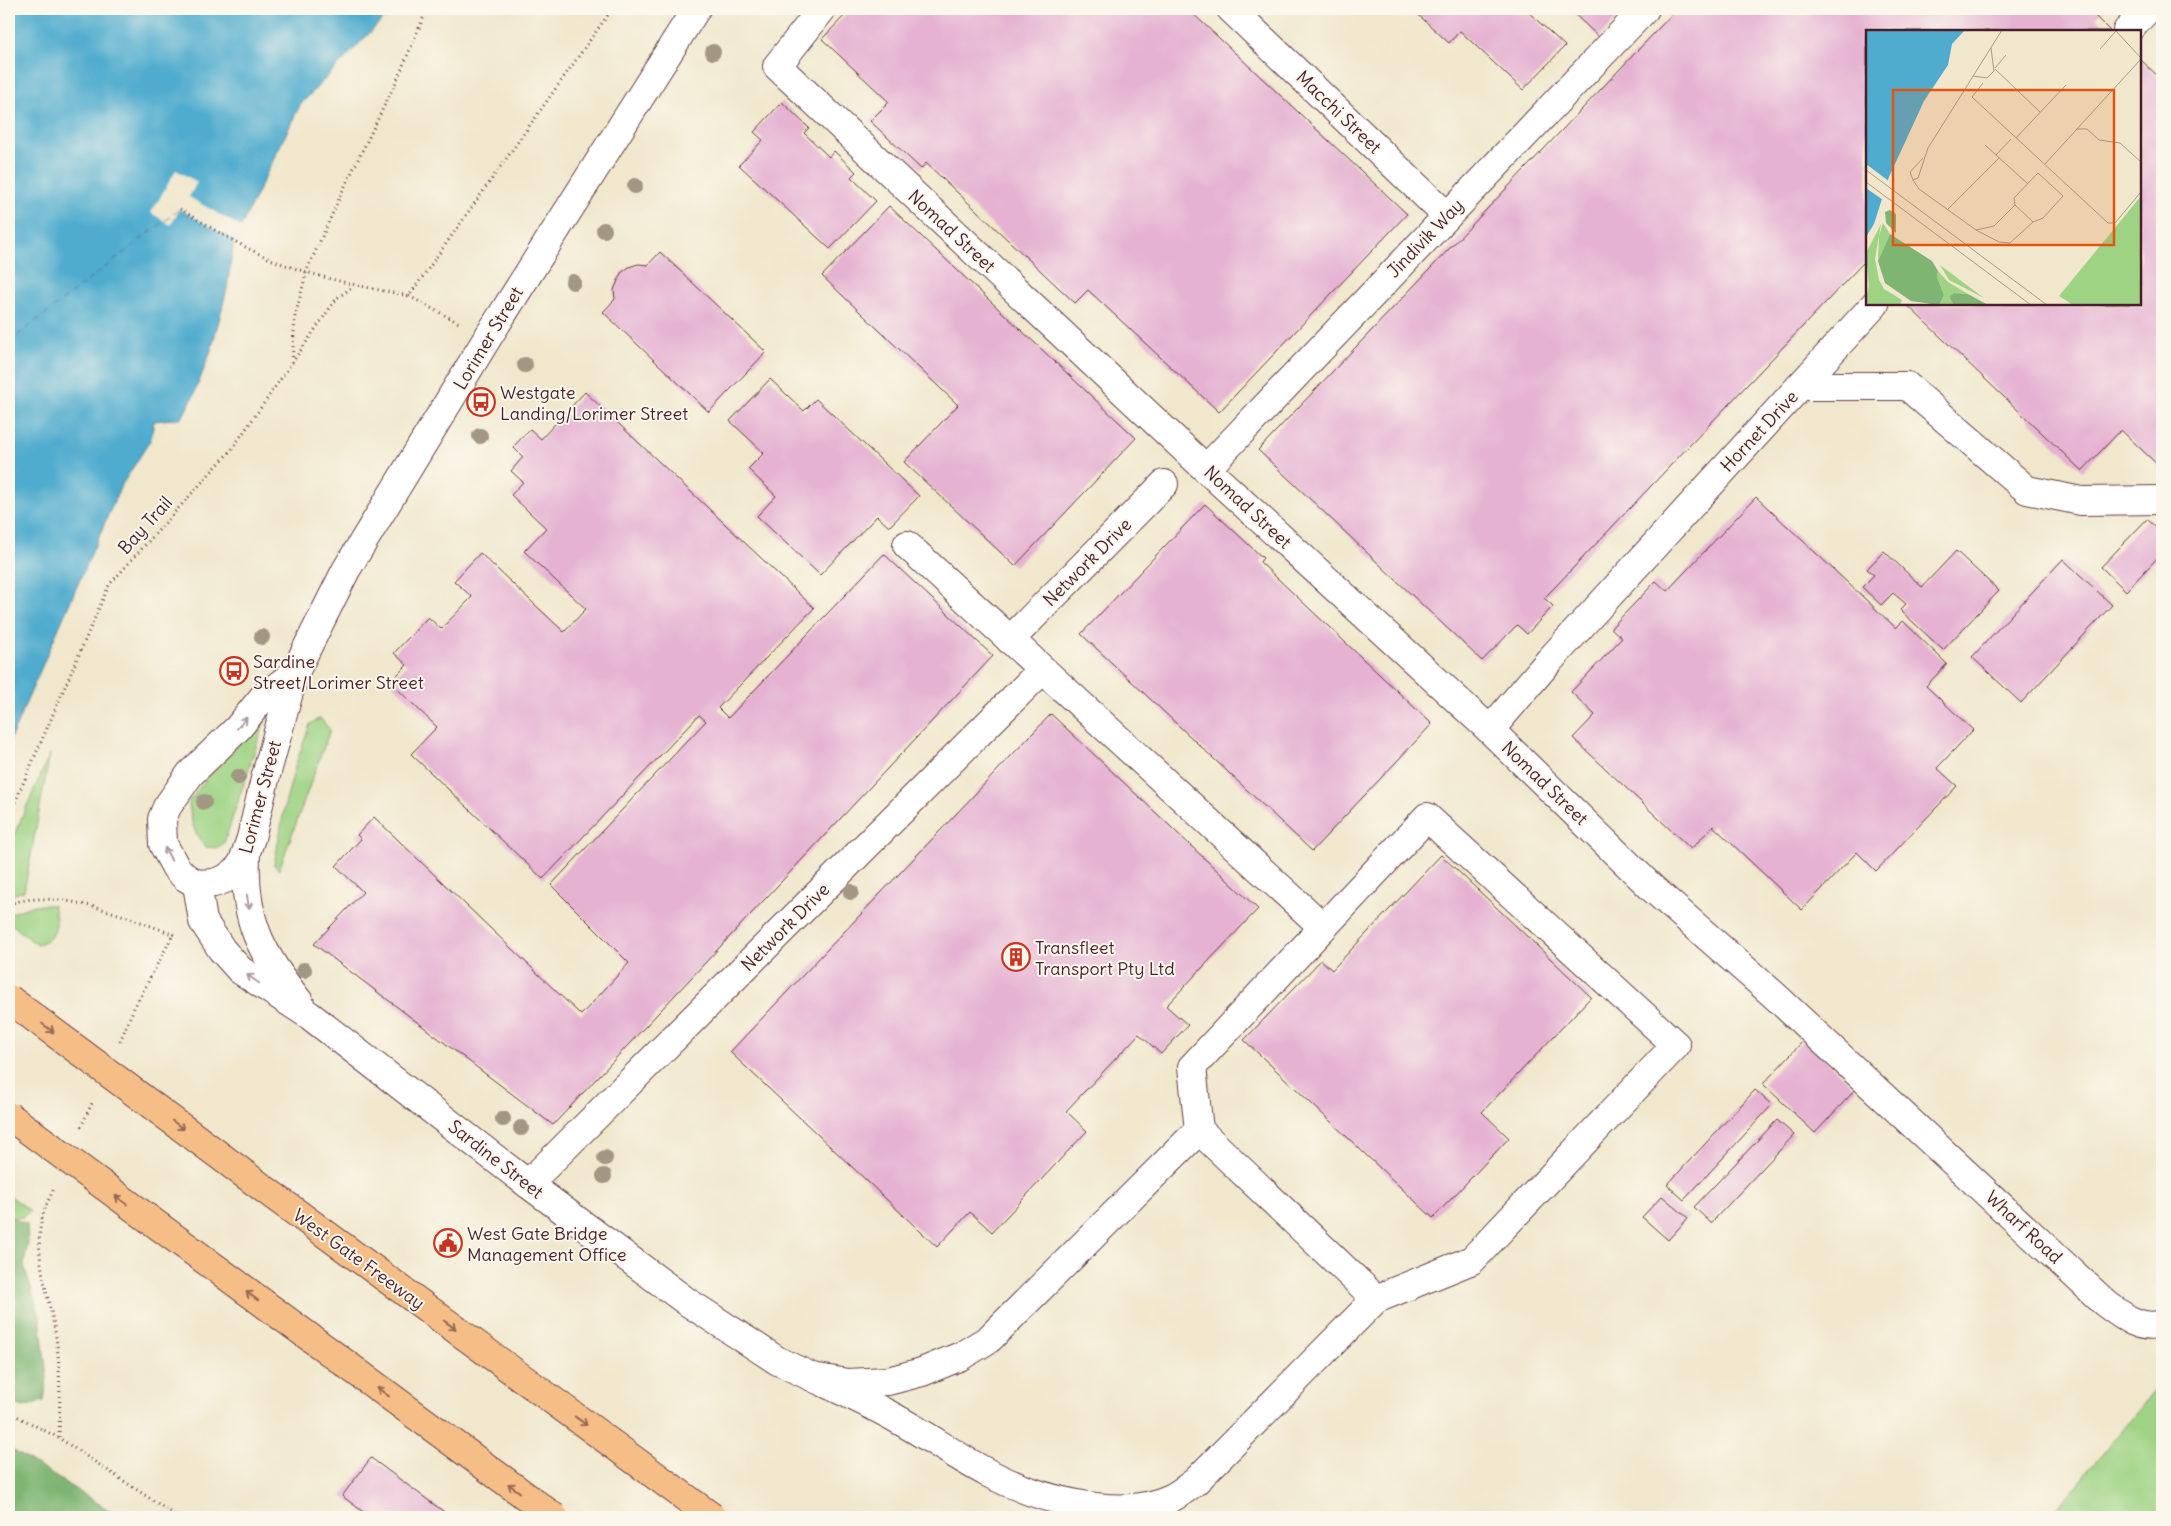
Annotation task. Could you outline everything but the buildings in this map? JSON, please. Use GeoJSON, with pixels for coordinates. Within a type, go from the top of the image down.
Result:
{"type":"FeatureCollection","features":[{"type":"Feature","properties":{"kind":"highway","name":"West Gate Freeway"},"geometry":{"type":"LineString","coordinates":[[9,999],[275,1197],[712,1517]]}},
{"type":"Feature","properties":{"kind":"highway"},"geometry":{"type":"LineString","coordinates":[[9,1116],[554,1517]]}},
{"type":"Feature","properties":{"kind":"street","name":"Lorimer Street"},"geometry":{"type":"LineString","coordinates":[[294,674],[264,696],[238,728],[190,774],[167,807],[162,819],[163,844],[176,868],[185,877],[197,884],[214,883],[236,872],[246,854],[294,674],[346,570],[488,337],[696,9]]}},
{"type":"Feature","properties":{"kind":"street","name":"Nomad Street"},"geometry":{"type":"LineString","coordinates":[[822,9],[777,66],[1206,469],[1490,730],[1652,888],[1774,995],[1896,1108]]}},
{"type":"Feature","properties":{"kind":"street","name":"Macchi Street"},"geometry":{"type":"LineString","coordinates":[[1231,9],[1446,215]]}},
{"type":"Feature","properties":{"kind":"street","name":"Jindivik Way"},"geometry":{"type":"LineString","coordinates":[[1206,469],[1446,215],[1645,9]]}},
{"type":"Feature","properties":{"kind":"street"},"geometry":{"type":"LineString","coordinates":[[2128,30],[2148,9]]}},
{"type":"Feature","properties":{"kind":"street"},"geometry":{"type":"LineString","coordinates":[[1800,386],[1874,305]]}},
{"type":"Feature","properties":{"kind":"street","name":"Hornet Drive"},"geometry":{"type":"LineString","coordinates":[[1490,730],[1549,661],[1800,386],[1907,386],[2027,490],[2081,501],[2162,500]]}},
{"type":"Feature","properties":{"kind":"street","name":"Network Drive"},"geometry":{"type":"LineString","coordinates":[[1010,640],[1164,484]]}},
{"type":"Feature","properties":{"kind":"street"},"geometry":{"type":"LineString","coordinates":[[907,545],[1323,927]]}},
{"type":"Feature","properties":{"kind":"street","name":"Network Drive"},"geometry":{"type":"LineString","coordinates":[[528,1184],[1042,670]]}},
{"type":"Feature","properties":{"kind":"street"},"geometry":{"type":"LineString","coordinates":[[812,1376],[896,1418],[988,1473],[1036,1493],[1114,1509],[1146,1506],[1171,1498],[1196,1481],[1376,1299],[1472,1260],[1676,1045],[1427,817],[1192,1067],[1200,1130],[1376,1299]]}},
{"type":"Feature","properties":{"kind":"street","name":"Sardine Street"},"geometry":{"type":"LineString","coordinates":[[246,854],[247,899],[256,932],[268,960],[309,1015]]}},
{"type":"Feature","properties":{"kind":"street","name":"Sardine Street"},"geometry":{"type":"LineString","coordinates":[[197,884],[204,922],[222,950],[249,977],[309,1015],[528,1184],[686,1301],[778,1362],[812,1376]]}},
{"type":"Feature","properties":{"kind":"street","name":"Wharf Road"},"geometry":{"type":"LineString","coordinates":[[1896,1108],[2105,1303],[2140,1324],[2150,1326],[2162,1324]]}},
{"type":"Feature","properties":{"kind":"street"},"geometry":{"type":"LineString","coordinates":[[812,1376],[847,1383],[888,1381],[922,1372],[961,1356],[989,1339],[1200,1130]]}},
{"type":"Feature","properties":{"kind":"path"},"geometry":{"type":"LineString","coordinates":[[292,362],[294,317],[307,270],[344,188],[396,82],[427,9]]}},
{"type":"Feature","properties":{"kind":"path"},"geometry":{"type":"LineString","coordinates":[[409,296],[612,9]]}},
{"type":"Feature","properties":{"kind":"path"},"geometry":{"type":"LineString","coordinates":[[180,209],[276,261],[354,286],[409,296],[488,337]]}},
{"type":"Feature","properties":{"kind":"path","name":"Bay Trail"},"geometry":{"type":"LineString","coordinates":[[9,816],[109,585],[232,449],[337,298],[354,286]]}},
{"type":"Feature","properties":{"kind":"path"},"geometry":{"type":"LineString","coordinates":[[9,904],[23,899],[71,902],[124,916],[188,941],[222,950]]}},
{"type":"Feature","properties":{"kind":"path"},"geometry":{"type":"LineString","coordinates":[[118,1044],[134,1008],[173,935]]}},
{"type":"Feature","properties":{"kind":"path"},"geometry":{"type":"LineString","coordinates":[[78,1134],[94,1098]]}},
{"type":"Feature","properties":{"kind":"path"},"geometry":{"type":"LineString","coordinates":[[54,1188],[42,1215],[40,1243],[46,1292],[55,1331],[60,1385],[59,1438]]}},
{"type":"Feature","properties":{"kind":"path"},"geometry":{"type":"LineString","coordinates":[[9,1412],[59,1438],[178,1517]]}},
{"type":"Feature","properties":{"kind":"green space"},"geometry":{"type":"Polygon","coordinates":[[[267,714],[224,843],[219,848],[205,847],[193,826],[189,802],[203,783],[267,714]]]}},
{"type":"Feature","properties":{"kind":"green space"},"geometry":{"type":"Polygon","coordinates":[[[320,718],[330,730],[279,870],[274,865],[285,805],[295,767],[310,724],[320,718]]]}},
{"type":"Feature","properties":{"kind":"green space"},"geometry":{"type":"Polygon","coordinates":[[[50,754],[24,891],[9,896],[9,846],[50,754]]]}},
{"type":"Feature","properties":{"kind":"green space"},"geometry":{"type":"Polygon","coordinates":[[[34,905],[53,905],[56,919],[53,934],[37,945],[9,922],[9,914],[34,905]]]}},
{"type":"Feature","properties":{"kind":"green space"},"geometry":{"type":"Polygon","coordinates":[[[9,1195],[30,1211],[22,1217],[10,1218],[9,1195]]]}},
{"type":"Feature","properties":{"kind":"green space"},"geometry":{"type":"Polygon","coordinates":[[[9,1217],[27,1224],[28,1243],[24,1265],[40,1318],[47,1377],[44,1401],[24,1407],[9,1403],[9,1217]]]}},
{"type":"Feature","properties":{"kind":"green space"},"geometry":{"type":"Polygon","coordinates":[[[2162,1382],[2162,1517],[2050,1517],[2162,1382]]]}},
{"type":"Feature","properties":{"kind":"green space"},"geometry":{"type":"Polygon","coordinates":[[[9,1448],[120,1517],[9,1517],[9,1448]]]}},
{"type":"Feature","properties":{"kind":"water"},"geometry":{"type":"Polygon","coordinates":[[[9,9],[389,9],[386,16],[300,105],[234,241],[227,289],[211,351],[193,397],[182,418],[154,421],[151,439],[120,488],[9,742],[9,9]]]}},
{"type":"Feature","properties":{"kind":"pier"},"geometry":{"type":"Polygon","coordinates":[[[176,170],[197,182],[189,197],[243,228],[237,242],[180,209],[171,225],[151,213],[176,170]]]}},
{"type":"Feature","properties":{"kind":"ferry route"},"geometry":{"type":"LineString","coordinates":[[9,342],[180,209]]}},
{"type":"Feature","properties":{"kind":"place","name":"Westgate Landing/Lorimer Street"},"geometry":{"type":"Point","coordinates":[481,402]}},
{"type":"Feature","properties":{"kind":"place","name":"Sardine Street/Lorimer Street"},"geometry":{"type":"Point","coordinates":[234,671]}},
{"type":"Feature","properties":{"kind":"place","name":"Transfleet Transport Pty Ltd"},"geometry":{"type":"Point","coordinates":[1016,957]}},
{"type":"Feature","properties":{"kind":"place","name":"West Gate Bridge Management Office"},"geometry":{"type":"Point","coordinates":[448,1243]}}]}
